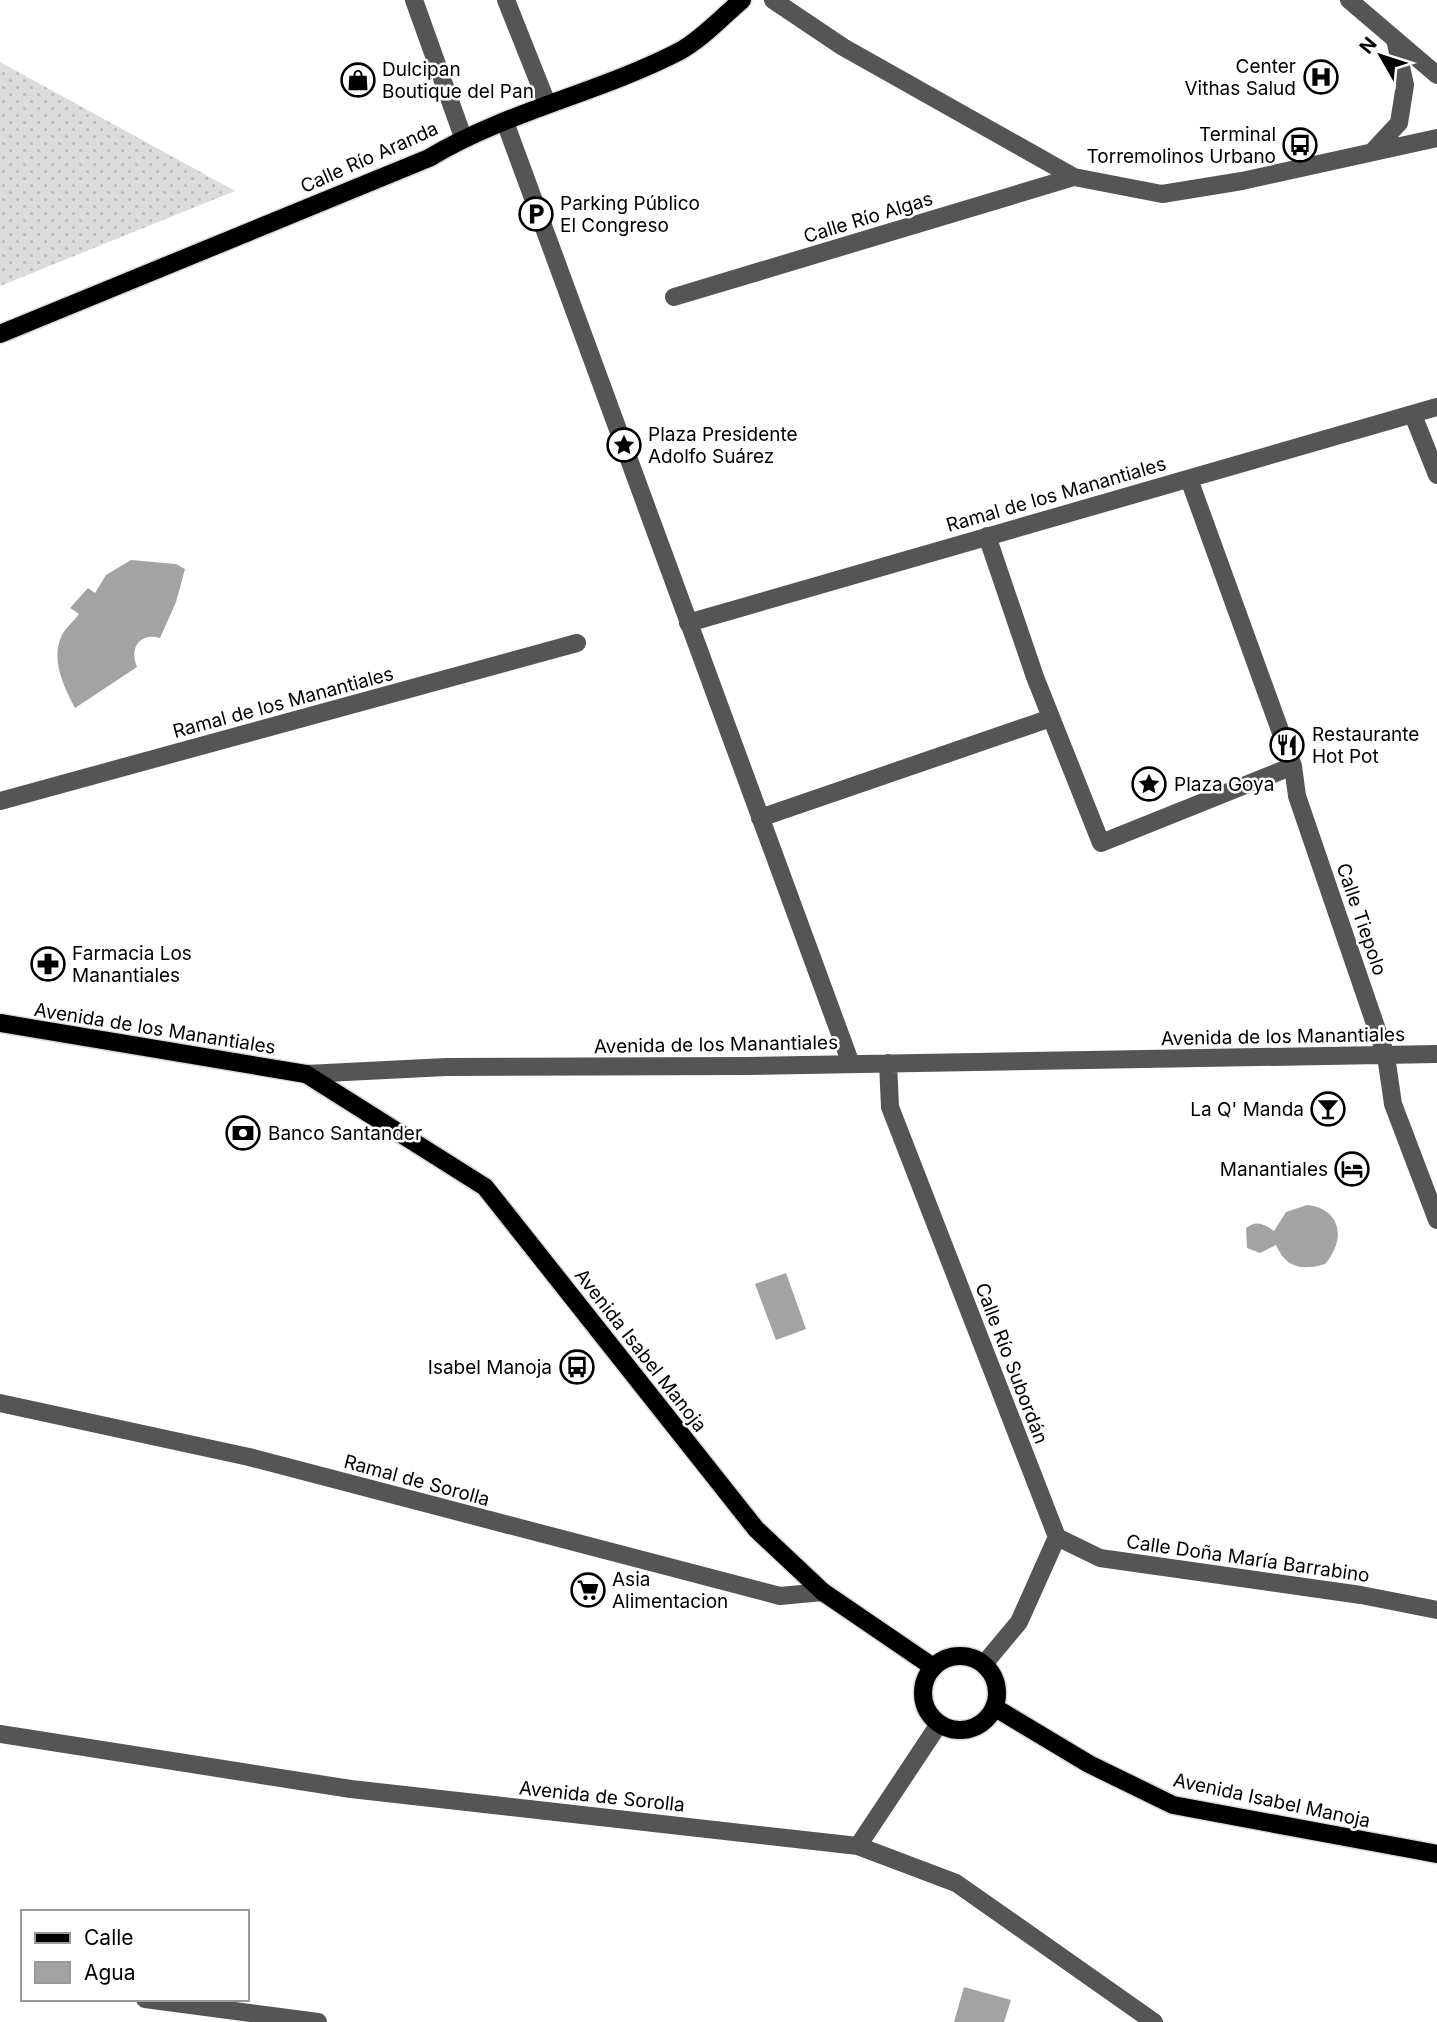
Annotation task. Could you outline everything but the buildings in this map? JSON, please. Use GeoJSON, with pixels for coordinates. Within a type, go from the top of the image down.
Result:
{"type":"FeatureCollection","features":[{"type":"Feature","properties":{"kind":"main road","name":"Calle Río Aranda"},"geometry":{"type":"LineString","coordinates":[[0,334],[429,158],[463,137],[547,103],[597,87],[682,50],[742,0]]}},
{"type":"Feature","properties":{"kind":"main road","name":"Avenida de los Manantiales"},"geometry":{"type":"LineString","coordinates":[[0,1023],[306,1074]]}},
{"type":"Feature","properties":{"kind":"main road","name":"Avenida Isabel Manoja"},"geometry":{"type":"LineString","coordinates":[[306,1074],[485,1187],[756,1529],[823,1592],[933,1668]]}},
{"type":"Feature","properties":{"kind":"main road"},"geometry":{"type":"LineString","coordinates":[[958,1656],[972,1657],[984,1664],[996,1684],[994,1707],[984,1720],[970,1729],[955,1730],[939,1724],[928,1712],[923,1697],[925,1681],[933,1668],[944,1659],[958,1656]]}},
{"type":"Feature","properties":{"kind":"main road","name":"Avenida Isabel Manoja"},"geometry":{"type":"LineString","coordinates":[[994,1707],[1089,1764],[1173,1805],[1437,1854]]}},
{"type":"Feature","properties":{"kind":"street"},"geometry":{"type":"LineString","coordinates":[[414,0],[463,137]]}},
{"type":"Feature","properties":{"kind":"street"},"geometry":{"type":"LineString","coordinates":[[506,0],[547,103]]}},
{"type":"Feature","properties":{"kind":"street"},"geometry":{"type":"LineString","coordinates":[[773,0],[843,47],[1074,177],[1162,194],[1242,181],[1437,138]]}},
{"type":"Feature","properties":{"kind":"street"},"geometry":{"type":"LineString","coordinates":[[1349,0],[1437,75]]}},
{"type":"Feature","properties":{"kind":"street"},"geometry":{"type":"LineString","coordinates":[[1373,151],[1399,124],[1405,85],[1395,39]]}},
{"type":"Feature","properties":{"kind":"street"},"geometry":{"type":"LineString","coordinates":[[505,122],[851,1064]]}},
{"type":"Feature","properties":{"kind":"street","name":"Calle Río Algas"},"geometry":{"type":"LineString","coordinates":[[674,298],[1074,177]]}},
{"type":"Feature","properties":{"kind":"street","name":"Ramal de los Manantiales"},"geometry":{"type":"LineString","coordinates":[[688,623],[1437,407]]}},
{"type":"Feature","properties":{"kind":"street"},"geometry":{"type":"LineString","coordinates":[[1413,415],[1437,475]]}},
{"type":"Feature","properties":{"kind":"street","name":"Calle Tiepolo"},"geometry":{"type":"LineString","coordinates":[[1189,479],[1248,648],[1293,766],[1297,796],[1386,1056],[1393,1104],[1437,1220]]}},
{"type":"Feature","properties":{"kind":"street"},"geometry":{"type":"LineString","coordinates":[[987,536],[1051,718],[1101,843],[1293,766]]}},
{"type":"Feature","properties":{"kind":"street","name":"Ramal de los Manantiales"},"geometry":{"type":"LineString","coordinates":[[0,801],[577,643]]}},
{"type":"Feature","properties":{"kind":"street"},"geometry":{"type":"LineString","coordinates":[[760,818],[1051,718]]}},
{"type":"Feature","properties":{"kind":"street","name":"Avenida de los Manantiales"},"geometry":{"type":"LineString","coordinates":[[306,1074],[446,1067],[851,1064],[1437,1054]]}},
{"type":"Feature","properties":{"kind":"street","name":"Calle Río Subordán"},"geometry":{"type":"LineString","coordinates":[[888,1063],[890,1107],[1057,1537]]}},
{"type":"Feature","properties":{"kind":"street","name":"Ramal de Sorolla"},"geometry":{"type":"LineString","coordinates":[[0,1403],[249,1457],[780,1596],[823,1592]]}},
{"type":"Feature","properties":{"kind":"street"},"geometry":{"type":"LineString","coordinates":[[984,1664],[1019,1622],[1057,1537]]}},
{"type":"Feature","properties":{"kind":"street","name":"Calle Doña María Barrabino"},"geometry":{"type":"LineString","coordinates":[[1057,1537],[1100,1558],[1361,1595],[1437,1610]]}},
{"type":"Feature","properties":{"kind":"street"},"geometry":{"type":"LineString","coordinates":[[858,1846],[939,1724]]}},
{"type":"Feature","properties":{"kind":"street","name":"Avenida de Sorolla"},"geometry":{"type":"LineString","coordinates":[[0,1734],[351,1789],[858,1846],[956,1883],[1154,2022]]}},
{"type":"Feature","properties":{"kind":"street"},"geometry":{"type":"LineString","coordinates":[[160,2001],[318,2022]]}},
{"type":"Feature","properties":{"kind":"shaded area"},"geometry":{"type":"Polygon","coordinates":[[[0,62],[235,191],[0,286],[0,62]]]}},
{"type":"Feature","properties":{"kind":"water"},"geometry":{"type":"Polygon","coordinates":[[[131,560],[176,564],[185,569],[176,602],[160,638],[146,637],[135,648],[137,667],[75,708],[63,683],[57,655],[62,634],[79,614],[70,608],[88,588],[95,593],[106,575],[131,560]]]}},
{"type":"Feature","properties":{"kind":"water"},"geometry":{"type":"Polygon","coordinates":[[[1307,1205],[1328,1213],[1337,1227],[1336,1245],[1325,1264],[1296,1266],[1285,1259],[1276,1245],[1260,1253],[1247,1248],[1246,1228],[1260,1224],[1274,1231],[1286,1212],[1307,1205]]]}},
{"type":"Feature","properties":{"kind":"water"},"geometry":{"type":"Polygon","coordinates":[[[786,1273],[806,1329],[776,1340],[755,1284],[786,1273]]]}},
{"type":"Feature","properties":{"kind":"water"},"geometry":{"type":"Polygon","coordinates":[[[964,1987],[1011,2000],[1004,2022],[954,2022],[964,1987]]]}},
{"type":"Feature","properties":{"kind":"place","name":"Center Vithas Salud"},"geometry":{"type":"Point","coordinates":[1321,77]}},
{"type":"Feature","properties":{"kind":"place","name":"Dulcipan Boutique del Pan"},"geometry":{"type":"Point","coordinates":[358,80]}},
{"type":"Feature","properties":{"kind":"place","name":"Terminal Torremolinos Urbano"},"geometry":{"type":"Point","coordinates":[1300,145]}},
{"type":"Feature","properties":{"kind":"place","name":"Parking Público El Congreso"},"geometry":{"type":"Point","coordinates":[536,214]}},
{"type":"Feature","properties":{"kind":"place","name":"Plaza Presidente Adolfo Suárez"},"geometry":{"type":"Point","coordinates":[624,445]}},
{"type":"Feature","properties":{"kind":"place","name":"Restaurante Hot Pot"},"geometry":{"type":"Point","coordinates":[1287,745]}},
{"type":"Feature","properties":{"kind":"place","name":"Plaza Goya"},"geometry":{"type":"Point","coordinates":[1149,784]}},
{"type":"Feature","properties":{"kind":"place","name":"Farmacia Los Manantiales"},"geometry":{"type":"Point","coordinates":[48,964]}},
{"type":"Feature","properties":{"kind":"place","name":"La Q' Manda"},"geometry":{"type":"Point","coordinates":[1328,1109]}},
{"type":"Feature","properties":{"kind":"place","name":"Banco Santander"},"geometry":{"type":"Point","coordinates":[243,1133]}},
{"type":"Feature","properties":{"kind":"place","name":"Manantiales"},"geometry":{"type":"Point","coordinates":[1352,1169]}},
{"type":"Feature","properties":{"kind":"place","name":"Isabel Manoja"},"geometry":{"type":"Point","coordinates":[577,1367]}},
{"type":"Feature","properties":{"kind":"place","name":"Asia Alimentacion"},"geometry":{"type":"Point","coordinates":[588,1590]}}]}
